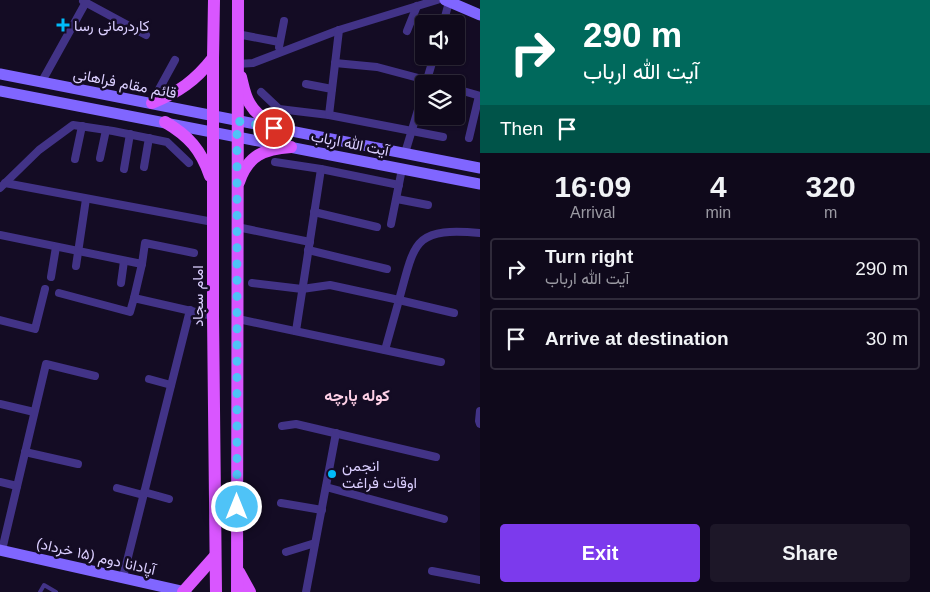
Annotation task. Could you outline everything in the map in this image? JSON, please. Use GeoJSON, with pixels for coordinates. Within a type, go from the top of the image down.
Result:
{"type":"FeatureCollection","features":[{"type":"Feature","properties":{"kind":"main road","name":"امام سجاد"},"geometry":{"type":"LineString","coordinates":[[214,0],[213,316],[216,592]]}},
{"type":"Feature","properties":{"kind":"main road"},"geometry":{"type":"LineString","coordinates":[[237,592],[237,136],[241,121],[237,64],[238,0]]}},
{"type":"Feature","properties":{"kind":"main road"},"geometry":{"type":"LineString","coordinates":[[447,1],[462,3],[480,15]]}},
{"type":"Feature","properties":{"kind":"main road"},"geometry":{"type":"LineString","coordinates":[[139,117],[146,115],[149,109],[145,103],[171,95],[188,85],[213,58]]}},
{"type":"Feature","properties":{"kind":"main road"},"geometry":{"type":"LineString","coordinates":[[237,64],[249,103],[259,115],[275,126],[289,131]]}},
{"type":"Feature","properties":{"kind":"main road","name":"قائم مقام فراهانی"},"geometry":{"type":"LineString","coordinates":[[0,74],[241,121]]}},
{"type":"Feature","properties":{"kind":"main road","name":"قائم مقام فراهانی"},"geometry":{"type":"LineString","coordinates":[[0,91],[214,131]]}},
{"type":"Feature","properties":{"kind":"main road","name":"آیت الله ارباب"},"geometry":{"type":"LineString","coordinates":[[241,121],[480,168]]}},
{"type":"Feature","properties":{"kind":"main road"},"geometry":{"type":"LineString","coordinates":[[165,122],[181,131],[192,142],[205,161],[213,186]]}},
{"type":"Feature","properties":{"kind":"main road","name":"آیت الله ارباب"},"geometry":{"type":"LineString","coordinates":[[214,131],[480,184]]}},
{"type":"Feature","properties":{"kind":"main road"},"geometry":{"type":"LineString","coordinates":[[237,189],[243,170],[249,162],[260,154],[274,148],[292,147]]}},
{"type":"Feature","properties":{"kind":"main road"},"geometry":{"type":"LineString","coordinates":[[423,173],[426,158]]}},
{"type":"Feature","properties":{"kind":"main road"},"geometry":{"type":"LineString","coordinates":[[214,450],[238,450]]}},
{"type":"Feature","properties":{"kind":"main road","name":"آپادانا دوم (۱۵ خرداد)"},"geometry":{"type":"LineString","coordinates":[[1,550],[123,577],[142,587],[184,592]]}},
{"type":"Feature","properties":{"kind":"main road"},"geometry":{"type":"LineString","coordinates":[[184,592],[216,556]]}},
{"type":"Feature","properties":{"kind":"main road"},"geometry":{"type":"LineString","coordinates":[[237,569],[241,580],[250,592]]}},
{"type":"Feature","properties":{"kind":"street"},"geometry":{"type":"LineString","coordinates":[[237,64],[253,63],[339,30],[437,0]]}},
{"type":"Feature","properties":{"kind":"street"},"geometry":{"type":"LineString","coordinates":[[42,83],[83,1],[146,35]]}},
{"type":"Feature","properties":{"kind":"street"},"geometry":{"type":"LineString","coordinates":[[445,15],[447,1]]}},
{"type":"Feature","properties":{"kind":"street"},"geometry":{"type":"LineString","coordinates":[[407,31],[416,6]]}},
{"type":"Feature","properties":{"kind":"street"},"geometry":{"type":"LineString","coordinates":[[278,54],[284,21]]}},
{"type":"Feature","properties":{"kind":"street"},"geometry":{"type":"LineString","coordinates":[[329,115],[339,30]]}},
{"type":"Feature","properties":{"kind":"street"},"geometry":{"type":"LineString","coordinates":[[237,34],[280,42]]}},
{"type":"Feature","properties":{"kind":"street"},"geometry":{"type":"LineString","coordinates":[[147,102],[175,60]]}},
{"type":"Feature","properties":{"kind":"street"},"geometry":{"type":"LineString","coordinates":[[335,63],[377,67],[415,79]]}},
{"type":"Feature","properties":{"kind":"street"},"geometry":{"type":"LineString","coordinates":[[306,84],[332,89]]}},
{"type":"Feature","properties":{"kind":"street"},"geometry":{"type":"LineString","coordinates":[[261,92],[279,109],[329,115],[443,137]]}},
{"type":"Feature","properties":{"kind":"street"},"geometry":{"type":"LineString","coordinates":[[465,92],[479,96],[470,138]]}},
{"type":"Feature","properties":{"kind":"street"},"geometry":{"type":"LineString","coordinates":[[406,154],[415,121]]}},
{"type":"Feature","properties":{"kind":"street"},"geometry":{"type":"LineString","coordinates":[[3,185],[39,150],[72,125],[167,142],[189,163]]}},
{"type":"Feature","properties":{"kind":"street"},"geometry":{"type":"LineString","coordinates":[[75,159],[82,126]]}},
{"type":"Feature","properties":{"kind":"street"},"geometry":{"type":"LineString","coordinates":[[100,158],[106,130]]}},
{"type":"Feature","properties":{"kind":"street"},"geometry":{"type":"LineString","coordinates":[[124,169],[130,134]]}},
{"type":"Feature","properties":{"kind":"street"},"geometry":{"type":"LineString","coordinates":[[144,167],[149,138]]}},
{"type":"Feature","properties":{"kind":"street"},"geometry":{"type":"LineString","coordinates":[[275,162],[399,185]]}},
{"type":"Feature","properties":{"kind":"street"},"geometry":{"type":"LineString","coordinates":[[296,331],[320,169]]}},
{"type":"Feature","properties":{"kind":"street"},"geometry":{"type":"LineString","coordinates":[[391,224],[402,169]]}},
{"type":"Feature","properties":{"kind":"street"},"geometry":{"type":"LineString","coordinates":[[3,185],[213,222]]}},
{"type":"Feature","properties":{"kind":"street"},"geometry":{"type":"LineString","coordinates":[[76,266],[86,199]]}},
{"type":"Feature","properties":{"kind":"street"},"geometry":{"type":"LineString","coordinates":[[397,199],[428,205]]}},
{"type":"Feature","properties":{"kind":"street"},"geometry":{"type":"LineString","coordinates":[[314,212],[377,227]]}},
{"type":"Feature","properties":{"kind":"street"},"geometry":{"type":"LineString","coordinates":[[238,227],[387,269]]}},
{"type":"Feature","properties":{"kind":"street"},"geometry":{"type":"LineString","coordinates":[[385,350],[412,254],[423,239],[439,232],[455,230],[480,233]]}},
{"type":"Feature","properties":{"kind":"street"},"geometry":{"type":"LineString","coordinates":[[0,235],[142,264]]}},
{"type":"Feature","properties":{"kind":"street"},"geometry":{"type":"LineString","coordinates":[[59,293],[130,312],[142,264],[145,243],[194,253]]}},
{"type":"Feature","properties":{"kind":"street"},"geometry":{"type":"LineString","coordinates":[[50,277],[56,246]]}},
{"type":"Feature","properties":{"kind":"street"},"geometry":{"type":"LineString","coordinates":[[121,283],[124,260]]}},
{"type":"Feature","properties":{"kind":"street"},"geometry":{"type":"LineString","coordinates":[[252,283],[302,289],[330,286],[454,313]]}},
{"type":"Feature","properties":{"kind":"street"},"geometry":{"type":"LineString","coordinates":[[0,320],[35,329],[45,289]]}},
{"type":"Feature","properties":{"kind":"street"},"geometry":{"type":"LineString","coordinates":[[134,298],[213,316]]}},
{"type":"Feature","properties":{"kind":"street"},"geometry":{"type":"LineString","coordinates":[[123,577],[190,310]]}},
{"type":"Feature","properties":{"kind":"street"},"geometry":{"type":"LineString","coordinates":[[238,319],[441,362]]}},
{"type":"Feature","properties":{"kind":"street"},"geometry":{"type":"LineString","coordinates":[[1,550],[46,364],[95,376]]}},
{"type":"Feature","properties":{"kind":"street"},"geometry":{"type":"LineString","coordinates":[[149,379],[171,385]]}},
{"type":"Feature","properties":{"kind":"street"},"geometry":{"type":"LineString","coordinates":[[0,404],[34,412]]}},
{"type":"Feature","properties":{"kind":"street"},"geometry":{"type":"LineString","coordinates":[[480,411],[480,424]]}},
{"type":"Feature","properties":{"kind":"street"},"geometry":{"type":"LineString","coordinates":[[282,426],[296,424],[336,432],[436,457]]}},
{"type":"Feature","properties":{"kind":"street"},"geometry":{"type":"LineString","coordinates":[[306,592],[336,432]]}},
{"type":"Feature","properties":{"kind":"street"},"geometry":{"type":"LineString","coordinates":[[25,452],[78,464]]}},
{"type":"Feature","properties":{"kind":"street"},"geometry":{"type":"LineString","coordinates":[[0,482],[17,486]]}},
{"type":"Feature","properties":{"kind":"street"},"geometry":{"type":"LineString","coordinates":[[326,487],[444,519]]}},
{"type":"Feature","properties":{"kind":"street"},"geometry":{"type":"LineString","coordinates":[[117,488],[169,499]]}},
{"type":"Feature","properties":{"kind":"street"},"geometry":{"type":"LineString","coordinates":[[281,504],[322,510]]}},
{"type":"Feature","properties":{"kind":"street"},"geometry":{"type":"LineString","coordinates":[[286,552],[315,543]]}},
{"type":"Feature","properties":{"kind":"street"},"geometry":{"type":"LineString","coordinates":[[432,571],[480,580]]}},
{"type":"Feature","properties":{"kind":"lane"},"geometry":{"type":"LineString","coordinates":[[40,592],[44,585],[56,592]]}},
{"type":"Feature","properties":{"kind":"place","name":"کاردرمانی رسا"},"geometry":{"type":"Point","coordinates":[63,25]}},
{"type":"Feature","properties":{"kind":"place","name":"انجمن اوقات فراغت"},"geometry":{"type":"Point","coordinates":[332,474]}},
{"type":"Feature","properties":{"kind":"district","name":"کوله پارچه"},"geometry":{"type":"Point","coordinates":[357,395]}},
{"type":"Feature","properties":{"kind":"route"},"geometry":{"type":"LineString","coordinates":[[237,507],[237,121],[274,128]]}}]}
